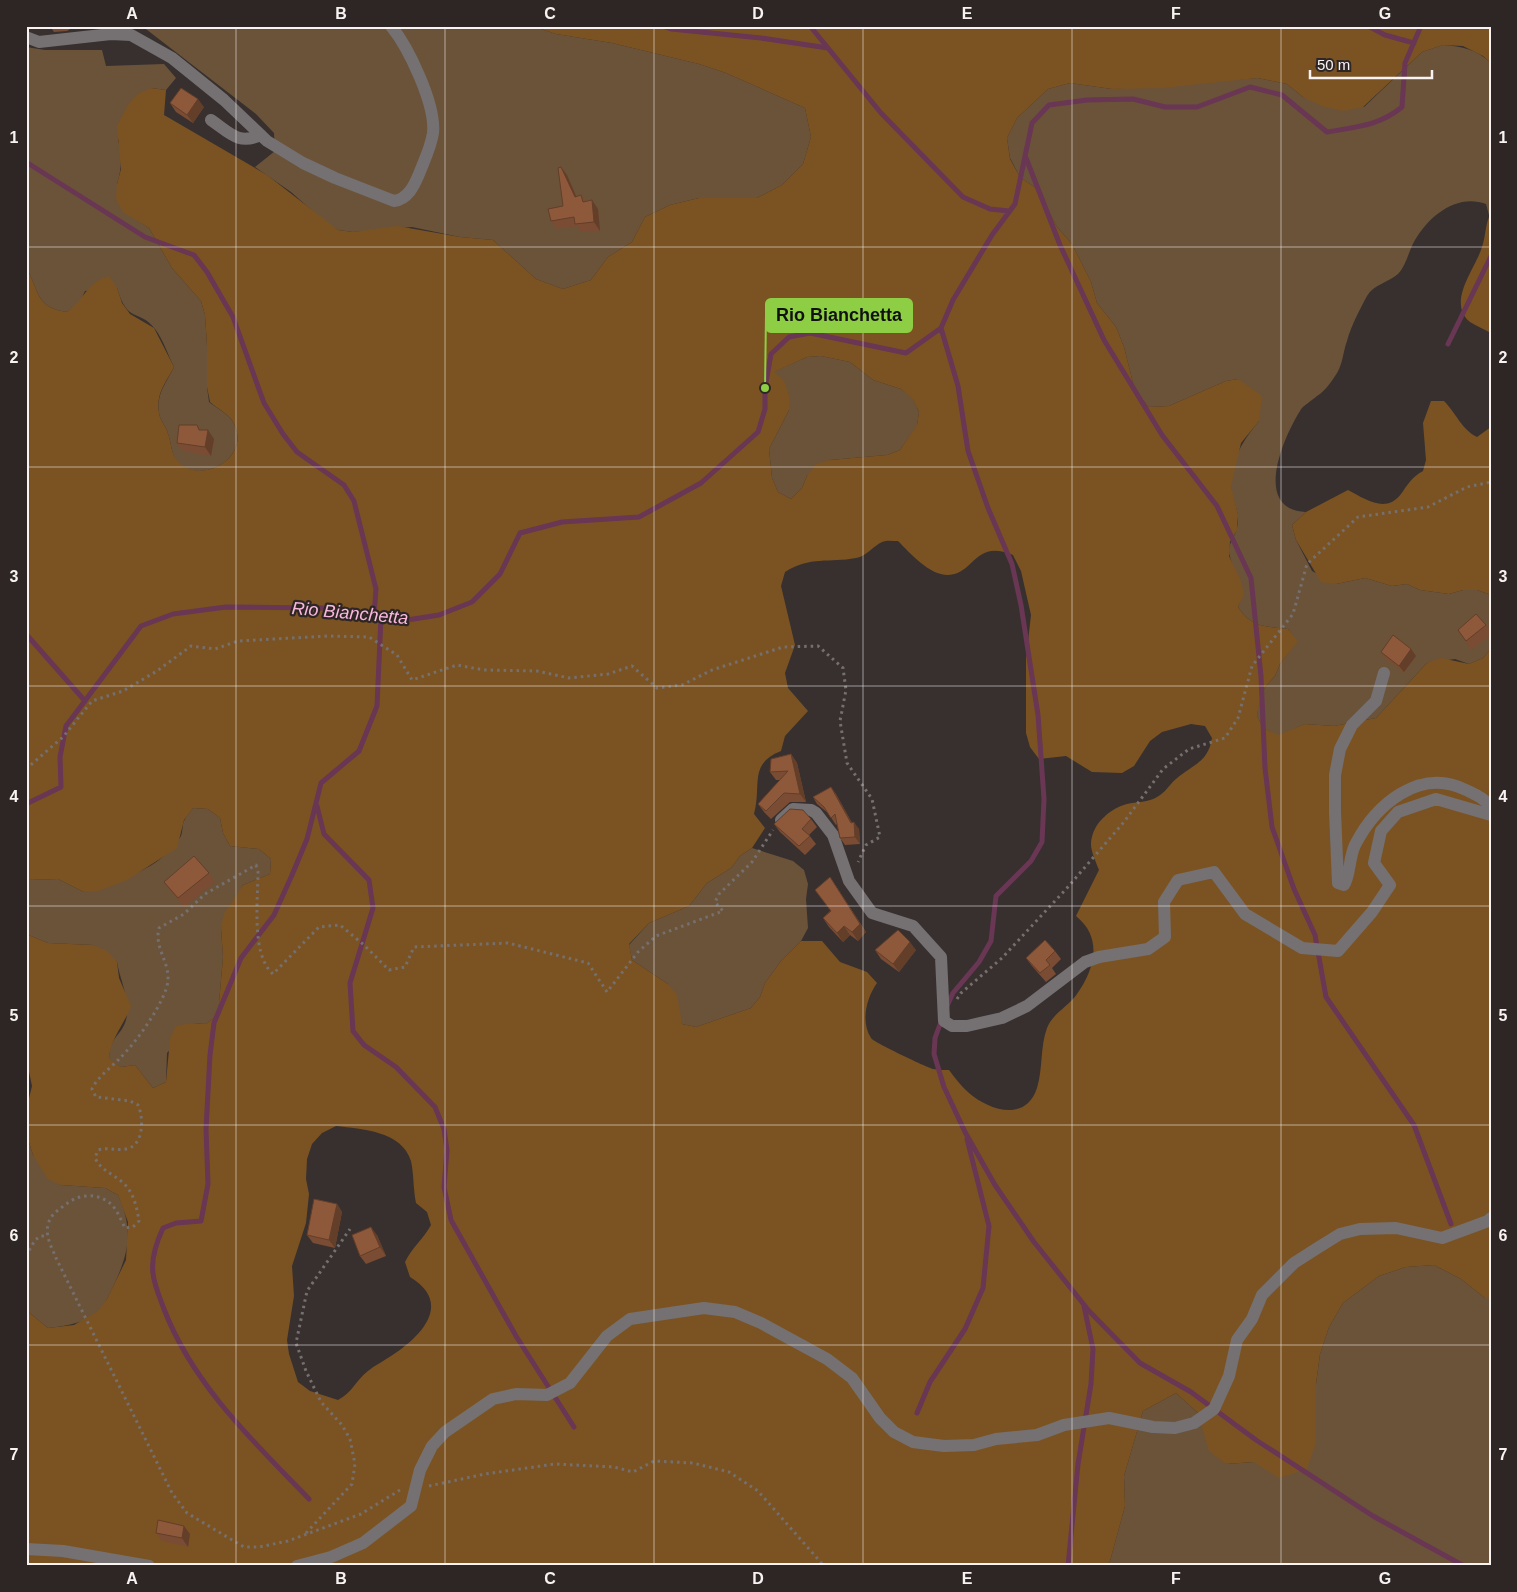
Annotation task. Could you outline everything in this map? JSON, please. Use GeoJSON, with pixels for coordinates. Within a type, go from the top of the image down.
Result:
{"type":"FeatureCollection","features":[{"type":"Feature","properties":{"kind":"street"},"geometry":{"type":"LineString","coordinates":[[26,37],[39,42],[111,34],[131,35],[172,58],[224,100],[261,135],[303,163],[387,200],[401,200],[411,189],[418,176],[431,143],[432,119],[417,72],[403,42],[391,26]]}},
{"type":"Feature","properties":{"kind":"street"},"geometry":{"type":"LineString","coordinates":[[211,120],[238,139],[250,140],[261,135]]}},
{"type":"Feature","properties":{"kind":"street"},"geometry":{"type":"LineString","coordinates":[[1384,673],[1376,702],[1352,725],[1340,749],[1335,775],[1336,874],[1338,883],[1344,885],[1347,881],[1349,859],[1366,827],[1397,794],[1423,783],[1453,783],[1484,798],[1491,807]]}},
{"type":"Feature","properties":{"kind":"street"},"geometry":{"type":"LineString","coordinates":[[778,823],[793,809],[803,808],[816,813],[833,835],[849,881],[872,913],[913,926],[941,957],[944,1021],[952,1026],[967,1026],[1002,1018],[1027,1006],[1085,962],[1099,956],[1148,949],[1165,937],[1164,902],[1178,880],[1214,872],[1245,914],[1302,948],[1338,951],[1372,912],[1390,885],[1374,864],[1381,831],[1398,812],[1436,800],[1491,815]]}},
{"type":"Feature","properties":{"kind":"street"},"geometry":{"type":"LineString","coordinates":[[297,1566],[331,1557],[362,1543],[411,1506],[420,1470],[432,1446],[444,1432],[493,1399],[516,1394],[546,1395],[570,1383],[607,1336],[630,1319],[704,1308],[735,1312],[752,1319],[827,1359],[852,1378],[880,1418],[894,1432],[913,1442],[944,1446],[974,1445],[996,1439],[1037,1434],[1064,1425],[1109,1418],[1153,1428],[1175,1428],[1194,1423],[1214,1409],[1228,1376],[1237,1340],[1252,1319],[1262,1295],[1294,1263],[1310,1252],[1340,1234],[1360,1229],[1396,1228],[1442,1238],[1488,1221],[1491,1218]]}},
{"type":"Feature","properties":{"kind":"street"},"geometry":{"type":"LineString","coordinates":[[26,1549],[64,1551],[149,1566]]}},
{"type":"Feature","properties":{"kind":"path"},"geometry":{"type":"LineString","coordinates":[[944,1021],[961,992],[1002,958],[1067,888],[1124,822],[1163,769],[1189,749],[1225,738],[1238,718],[1252,666],[1293,614],[1307,564],[1358,517],[1428,507],[1468,487],[1491,482]]}},
{"type":"Feature","properties":{"kind":"path"},"geometry":{"type":"LineString","coordinates":[[26,770],[63,737],[92,701],[123,691],[157,671],[191,646],[215,649],[238,641],[328,636],[369,637],[397,655],[412,680],[456,665],[484,670],[537,671],[569,678],[608,674],[632,666],[657,688],[682,685],[712,670],[783,647],[818,646],[843,668],[846,690],[840,721],[848,763],[872,799],[880,837],[866,845],[849,881]]}},
{"type":"Feature","properties":{"kind":"path"},"geometry":{"type":"LineString","coordinates":[[401,1489],[361,1514],[304,1535],[259,1547],[244,1547],[187,1513],[172,1493],[118,1390],[56,1258],[47,1236],[48,1224],[55,1211],[72,1198],[86,1195],[101,1198],[112,1204],[125,1228],[133,1228],[139,1221],[133,1196],[123,1182],[99,1166],[95,1158],[98,1150],[104,1148],[125,1149],[132,1146],[143,1125],[143,1115],[138,1105],[130,1101],[96,1097],[92,1088],[96,1079],[118,1061],[143,1032],[163,994],[168,980],[156,938],[158,928],[184,914],[205,894],[256,865],[258,872],[259,941],[265,967],[273,974],[319,927],[340,925],[364,945],[389,970],[405,967],[414,947],[508,943],[588,963],[607,992],[638,952],[656,936],[723,910],[714,902],[719,894],[752,862],[778,823]]}},
{"type":"Feature","properties":{"kind":"path"},"geometry":{"type":"LineString","coordinates":[[304,1535],[352,1484],[355,1464],[350,1439],[342,1425],[321,1402],[306,1371],[296,1343],[307,1291],[350,1229]]}},
{"type":"Feature","properties":{"kind":"path"},"geometry":{"type":"LineString","coordinates":[[26,1256],[36,1240],[41,1236],[47,1236]]}},
{"type":"Feature","properties":{"kind":"path"},"geometry":{"type":"LineString","coordinates":[[416,1489],[485,1474],[555,1464],[614,1467],[633,1472],[654,1461],[693,1463],[729,1472],[758,1491],[824,1566]]}},
{"type":"Feature","properties":{"kind":"shaded area"},"geometry":{"type":"Polygon","coordinates":[[[142,26],[532,26],[556,34],[612,43],[699,64],[726,73],[805,108],[811,137],[803,164],[782,185],[757,198],[699,198],[670,205],[645,217],[632,242],[608,257],[591,280],[563,289],[536,279],[493,240],[460,237],[412,227],[353,232],[338,230],[325,222],[291,192],[255,167],[275,151],[274,133],[256,114],[142,26]]]}},
{"type":"Feature","properties":{"kind":"shaded area"},"geometry":{"type":"Polygon","coordinates":[[[532,26],[1491,26],[1491,63],[1483,56],[1463,46],[1443,45],[1422,52],[1363,107],[1343,111],[1322,106],[1303,97],[1287,84],[1258,78],[1162,88],[1112,89],[1070,83],[1048,89],[1017,118],[1007,138],[1010,159],[1020,177],[1037,189],[1057,227],[1072,244],[1091,282],[1097,303],[1116,327],[1124,347],[1135,391],[1149,407],[1169,406],[1226,381],[1238,379],[1262,396],[1259,421],[1241,443],[1231,486],[1238,515],[1237,530],[1230,542],[1229,556],[1241,581],[1244,594],[1238,607],[1243,614],[1260,625],[1288,629],[1298,641],[1280,664],[1275,676],[1265,687],[1257,715],[1263,728],[1278,735],[1305,724],[1334,726],[1376,718],[1427,663],[1441,658],[1469,664],[1483,658],[1491,649],[1491,1298],[1485,1298],[1461,1279],[1434,1265],[1406,1267],[1379,1276],[1343,1303],[1329,1327],[1320,1354],[1316,1384],[1316,1442],[1307,1469],[1279,1478],[1254,1462],[1226,1464],[1209,1451],[1198,1413],[1176,1393],[1143,1411],[1124,1476],[1125,1506],[1110,1561],[1106,1566],[26,1566],[26,1310],[48,1328],[74,1325],[98,1311],[107,1299],[126,1260],[128,1222],[118,1195],[105,1188],[61,1185],[48,1179],[33,1155],[26,1133],[26,1111],[32,1086],[26,1057],[26,934],[48,943],[93,945],[107,951],[117,962],[119,978],[131,1006],[112,1045],[109,1059],[121,1067],[135,1065],[153,1088],[166,1082],[170,1039],[176,1026],[192,1023],[206,1024],[218,1015],[223,957],[221,928],[224,914],[243,885],[270,874],[271,859],[259,849],[230,846],[223,833],[220,818],[208,809],[193,808],[184,820],[177,848],[127,880],[98,891],[84,892],[58,879],[26,880],[26,267],[44,302],[57,310],[67,312],[90,287],[109,276],[117,288],[122,303],[130,314],[154,328],[174,367],[161,390],[158,403],[160,417],[167,432],[174,456],[185,467],[197,471],[209,470],[220,465],[230,457],[236,447],[237,435],[231,419],[210,402],[207,387],[205,315],[201,301],[172,268],[149,228],[123,212],[116,199],[121,169],[117,126],[128,105],[138,94],[151,88],[166,90],[164,115],[267,175],[338,230],[353,232],[397,226],[460,237],[493,240],[536,279],[563,289],[591,280],[608,257],[632,242],[645,217],[670,205],[699,198],[757,198],[782,185],[803,164],[811,137],[805,108],[726,73],[699,64],[612,43],[556,34],[532,26]],[[821,356],[807,357],[774,372],[784,381],[789,395],[789,410],[769,449],[772,478],[778,492],[791,499],[802,488],[807,476],[816,464],[830,460],[887,455],[900,450],[917,425],[919,412],[913,399],[901,389],[873,380],[850,362],[821,356]],[[898,541],[882,542],[856,558],[811,562],[785,572],[781,586],[795,645],[785,673],[788,688],[808,711],[785,736],[781,751],[764,762],[760,769],[754,814],[765,828],[752,848],[740,856],[731,868],[707,883],[689,906],[649,923],[629,944],[632,960],[668,984],[677,995],[682,1024],[696,1027],[751,1008],[760,997],[765,983],[781,961],[801,941],[822,941],[840,962],[867,972],[877,983],[870,995],[865,1017],[871,1038],[928,1067],[949,1070],[966,1091],[987,1105],[1007,1110],[1016,1109],[1025,1106],[1032,1099],[1037,1088],[1047,1028],[1057,1014],[1077,994],[1092,964],[1093,943],[1090,934],[1085,925],[1076,916],[1099,870],[1091,847],[1092,837],[1098,824],[1120,806],[1157,797],[1203,758],[1207,753],[1212,738],[1205,726],[1191,724],[1162,732],[1150,741],[1134,766],[1122,773],[1092,772],[1066,756],[1039,759],[1030,747],[1026,733],[1026,659],[1031,615],[1021,571],[1013,555],[1000,551],[990,551],[982,554],[957,573],[948,575],[941,574],[927,567],[898,541]],[[336,1126],[322,1133],[312,1144],[307,1159],[306,1179],[309,1194],[306,1223],[292,1266],[294,1296],[287,1340],[289,1354],[298,1382],[310,1391],[338,1400],[347,1394],[368,1371],[413,1339],[428,1319],[431,1308],[430,1298],[423,1287],[410,1277],[405,1262],[431,1225],[427,1212],[416,1203],[411,1161],[399,1143],[380,1133],[369,1130],[336,1126]]]}},
{"type":"Feature","properties":{"kind":"shaded area"},"geometry":{"type":"Polygon","coordinates":[[[1443,45],[1469,49],[1491,63],[1491,213],[1489,215],[1486,204],[1475,201],[1454,204],[1445,209],[1436,215],[1421,231],[1398,274],[1370,292],[1351,329],[1337,373],[1323,391],[1301,409],[1293,423],[1280,454],[1276,471],[1276,486],[1280,499],[1290,508],[1306,512],[1292,525],[1296,540],[1312,571],[1336,584],[1365,578],[1392,586],[1407,584],[1420,590],[1449,594],[1463,590],[1477,590],[1491,595],[1491,649],[1483,658],[1469,664],[1455,659],[1427,663],[1376,718],[1334,726],[1305,724],[1278,736],[1263,728],[1257,715],[1259,700],[1265,687],[1275,676],[1280,664],[1297,641],[1288,629],[1260,625],[1243,614],[1238,607],[1242,592],[1240,581],[1229,553],[1238,523],[1231,487],[1232,469],[1243,443],[1259,421],[1238,379],[1226,381],[1169,406],[1149,407],[1135,391],[1124,347],[1116,327],[1097,303],[1091,282],[1072,244],[1057,227],[1037,189],[1020,177],[1010,158],[1007,138],[1017,118],[1048,89],[1070,83],[1112,89],[1258,78],[1287,84],[1303,97],[1364,107],[1422,52],[1443,45]]]}},
{"type":"Feature","properties":{"kind":"shaded area"},"geometry":{"type":"Polygon","coordinates":[[[26,47],[45,50],[102,50],[106,66],[164,64],[176,78],[166,90],[151,88],[118,140],[121,162],[117,184],[137,220],[149,228],[172,268],[201,301],[205,315],[209,402],[231,419],[237,435],[236,447],[230,457],[220,465],[209,470],[197,471],[185,468],[176,460],[173,454],[161,419],[159,403],[162,390],[174,367],[155,329],[144,319],[130,312],[125,307],[117,288],[85,291],[79,304],[67,312],[57,310],[49,306],[40,297],[26,267],[26,47]]]}},
{"type":"Feature","properties":{"kind":"shaded area"},"geometry":{"type":"Polygon","coordinates":[[[1491,213],[1491,333],[1470,322],[1463,314],[1461,305],[1465,285],[1482,247],[1491,213]]]}},
{"type":"Feature","properties":{"kind":"shaded area"},"geometry":{"type":"Polygon","coordinates":[[[821,356],[850,362],[873,380],[901,389],[913,398],[919,412],[917,426],[900,450],[887,455],[830,460],[807,476],[802,488],[791,499],[778,492],[772,478],[769,449],[789,410],[789,395],[773,372],[807,357],[821,356]]]}},
{"type":"Feature","properties":{"kind":"shaded area"},"geometry":{"type":"Polygon","coordinates":[[[1431,401],[1444,401],[1463,426],[1477,437],[1491,427],[1491,595],[1477,590],[1463,590],[1449,594],[1420,590],[1407,584],[1392,586],[1365,578],[1336,584],[1321,582],[1296,540],[1292,525],[1306,512],[1348,490],[1375,503],[1389,503],[1395,500],[1413,478],[1423,471],[1426,460],[1423,423],[1431,401]]]}},
{"type":"Feature","properties":{"kind":"shaded area"},"geometry":{"type":"Polygon","coordinates":[[[193,808],[208,809],[220,818],[223,833],[230,846],[259,849],[271,859],[270,874],[243,885],[221,928],[223,957],[218,1015],[206,1024],[192,1023],[167,1053],[166,1082],[153,1088],[135,1065],[121,1067],[109,1060],[111,1046],[124,1026],[127,1013],[126,998],[117,962],[93,945],[48,943],[26,934],[26,880],[58,879],[84,892],[125,878],[151,865],[173,847],[181,836],[185,819],[193,808]]]}},
{"type":"Feature","properties":{"kind":"shaded area"},"geometry":{"type":"Polygon","coordinates":[[[752,848],[793,861],[804,870],[808,884],[806,899],[808,928],[801,941],[781,961],[765,983],[760,997],[751,1008],[696,1027],[682,1024],[668,984],[632,960],[629,945],[649,923],[689,906],[707,883],[731,868],[740,856],[752,848]]]}},
{"type":"Feature","properties":{"kind":"shaded area"},"geometry":{"type":"Polygon","coordinates":[[[26,1133],[33,1155],[61,1185],[105,1188],[118,1195],[126,1219],[128,1241],[126,1252],[107,1299],[94,1315],[68,1325],[48,1328],[26,1310],[26,1133]]]}},
{"type":"Feature","properties":{"kind":"shaded area"},"geometry":{"type":"Polygon","coordinates":[[[1434,1265],[1461,1279],[1485,1298],[1491,1298],[1491,1566],[1106,1566],[1110,1561],[1125,1506],[1124,1476],[1143,1411],[1176,1393],[1198,1413],[1226,1464],[1254,1462],[1316,1384],[1320,1354],[1329,1327],[1343,1303],[1379,1276],[1406,1267],[1434,1265]]]}},
{"type":"Feature","properties":{"kind":"building"},"geometry":{"type":"Polygon","coordinates":[[[181,88],[198,99],[187,115],[170,103],[181,88]]]}},
{"type":"Feature","properties":{"kind":"building"},"geometry":{"type":"Polygon","coordinates":[[[561,167],[575,197],[581,195],[583,202],[592,200],[594,222],[575,224],[574,217],[551,221],[548,209],[563,206],[558,168],[561,167]]]}},
{"type":"Feature","properties":{"kind":"building"},"geometry":{"type":"Polygon","coordinates":[[[179,425],[197,425],[199,430],[208,430],[205,447],[177,443],[179,425]]]}},
{"type":"Feature","properties":{"kind":"building"},"geometry":{"type":"Polygon","coordinates":[[[1476,614],[1486,625],[1466,641],[1458,630],[1476,614]]]}},
{"type":"Feature","properties":{"kind":"building"},"geometry":{"type":"Polygon","coordinates":[[[1393,635],[1411,649],[1399,666],[1381,652],[1393,635]]]}},
{"type":"Feature","properties":{"kind":"building"},"geometry":{"type":"Polygon","coordinates":[[[791,754],[800,794],[784,793],[766,811],[758,804],[788,771],[770,772],[771,759],[791,754]]]}},
{"type":"Feature","properties":{"kind":"building"},"geometry":{"type":"Polygon","coordinates":[[[831,787],[851,823],[854,822],[855,837],[840,838],[835,814],[831,818],[824,807],[813,797],[831,787]]]}},
{"type":"Feature","properties":{"kind":"building"},"geometry":{"type":"Polygon","coordinates":[[[790,809],[803,810],[811,819],[802,829],[810,836],[799,846],[774,824],[790,809]]]}},
{"type":"Feature","properties":{"kind":"building"},"geometry":{"type":"Polygon","coordinates":[[[194,856],[209,873],[178,898],[164,882],[194,856]]]}},
{"type":"Feature","properties":{"kind":"building"},"geometry":{"type":"Polygon","coordinates":[[[830,877],[860,924],[852,932],[844,926],[837,933],[823,918],[831,911],[815,890],[830,877]]]}},
{"type":"Feature","properties":{"kind":"building"},"geometry":{"type":"Polygon","coordinates":[[[898,930],[910,942],[893,964],[875,950],[898,930]]]}},
{"type":"Feature","properties":{"kind":"building"},"geometry":{"type":"Polygon","coordinates":[[[1045,940],[1055,951],[1046,960],[1050,965],[1040,973],[1026,958],[1045,940]]]}},
{"type":"Feature","properties":{"kind":"building"},"geometry":{"type":"Polygon","coordinates":[[[314,1199],[337,1204],[329,1240],[307,1235],[314,1199]]]}},
{"type":"Feature","properties":{"kind":"building"},"geometry":{"type":"Polygon","coordinates":[[[371,1227],[380,1247],[360,1256],[352,1235],[371,1227]]]}},
{"type":"Feature","properties":{"kind":"building"},"geometry":{"type":"Polygon","coordinates":[[[158,1520],[184,1526],[182,1538],[156,1533],[158,1520]]]}},
{"type":"Feature","properties":{"kind":"waterway"},"geometry":{"type":"LineString","coordinates":[[662,26],[671,29],[761,38],[828,48]]}},
{"type":"Feature","properties":{"kind":"waterway"},"geometry":{"type":"LineString","coordinates":[[810,26],[881,113],[963,197],[990,209],[1009,211]]}},
{"type":"Feature","properties":{"kind":"waterway"},"geometry":{"type":"LineString","coordinates":[[1368,26],[1385,35],[1414,43]]}},
{"type":"Feature","properties":{"kind":"waterway","name":"Rio Bianchetta"},"geometry":{"type":"LineString","coordinates":[[26,804],[61,787],[60,757],[66,726],[141,626],[173,614],[226,607],[322,608],[407,620],[439,615],[472,602],[500,574],[520,533],[562,522],[639,517],[701,483],[758,432],[765,409],[765,388],[771,354],[789,337],[810,333],[906,353],[941,328],[953,300],[992,235],[1015,204],[1032,123],[1049,105],[1087,100],[1133,99],[1165,107],[1197,107],[1250,87],[1282,95],[1327,132],[1357,127],[1376,122],[1402,107],[1405,63],[1421,26]]}},
{"type":"Feature","properties":{"kind":"waterway"},"geometry":{"type":"LineString","coordinates":[[1026,158],[1060,245],[1104,340],[1162,435],[1217,506],[1251,578],[1261,676],[1265,768],[1272,827],[1294,889],[1315,935],[1326,997],[1414,1125],[1451,1224]]}},
{"type":"Feature","properties":{"kind":"waterway"},"geometry":{"type":"LineString","coordinates":[[26,162],[145,237],[194,255],[207,272],[233,317],[264,403],[283,434],[297,452],[344,485],[354,501],[376,589],[374,616]]}},
{"type":"Feature","properties":{"kind":"waterway"},"geometry":{"type":"LineString","coordinates":[[1448,344],[1491,256]]}},
{"type":"Feature","properties":{"kind":"waterway"},"geometry":{"type":"LineString","coordinates":[[941,328],[958,386],[968,451],[988,508],[1012,564],[1021,605],[1038,715],[1044,799],[1042,842],[1031,861],[996,896],[991,941],[979,962],[953,993],[947,1006]]}},
{"type":"Feature","properties":{"kind":"waterway"},"geometry":{"type":"LineString","coordinates":[[309,1499],[227,1411],[191,1363],[176,1337],[159,1296],[154,1278],[153,1261],[163,1228],[176,1223],[201,1221],[208,1184],[206,1129],[210,1055],[214,1023],[241,958],[274,915],[292,875],[307,839],[321,783],[359,751],[377,706],[381,617]]}},
{"type":"Feature","properties":{"kind":"waterway"},"geometry":{"type":"LineString","coordinates":[[26,634],[85,701]]}},
{"type":"Feature","properties":{"kind":"waterway"},"geometry":{"type":"LineString","coordinates":[[317,806],[324,834],[369,880],[373,908],[350,983],[353,1031],[364,1045],[396,1067],[435,1107],[444,1129],[447,1150],[444,1187],[451,1220],[516,1336],[574,1427]]}},
{"type":"Feature","properties":{"kind":"waterway"},"geometry":{"type":"LineString","coordinates":[[942,1019],[935,1038],[934,1054],[944,1087],[965,1132],[995,1185],[1034,1242],[1089,1311],[1140,1363],[1191,1392],[1256,1440],[1373,1516],[1464,1566]]}},
{"type":"Feature","properties":{"kind":"waterway"},"geometry":{"type":"LineString","coordinates":[[917,1413],[930,1382],[965,1329],[983,1288],[989,1226],[967,1139]]}},
{"type":"Feature","properties":{"kind":"waterway"},"geometry":{"type":"LineString","coordinates":[[1068,1566],[1078,1464],[1091,1384],[1093,1349],[1084,1306]]}},
{"type":"Feature","properties":{"kind":"place","name":"Rio Bianchetta"},"geometry":{"type":"Point","coordinates":[765,388]}}]}
